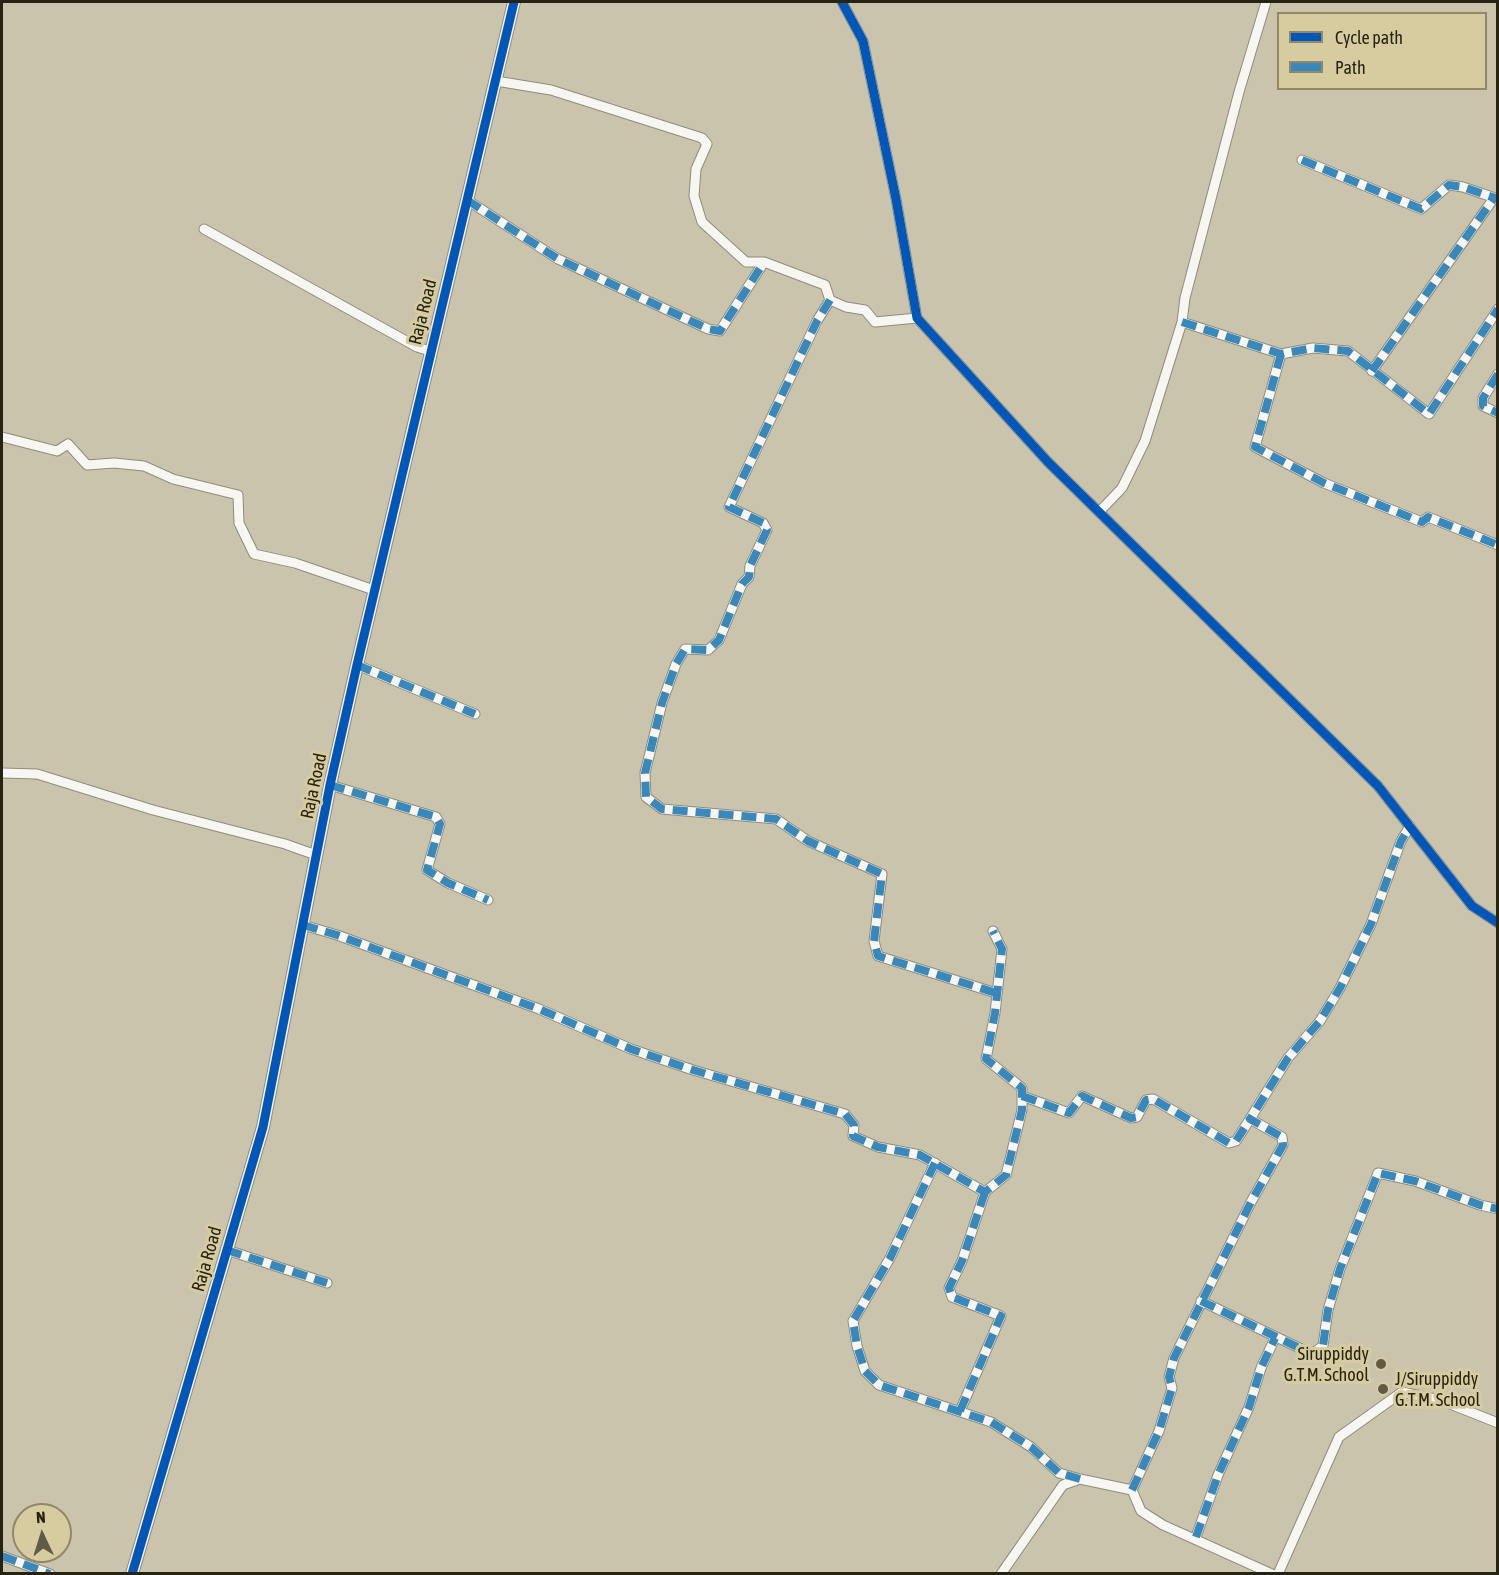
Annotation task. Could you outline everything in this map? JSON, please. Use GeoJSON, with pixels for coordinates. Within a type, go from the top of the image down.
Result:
{"type":"FeatureCollection","features":[{"type":"Feature","properties":{"kind":"street","name":"Raja Road"},"geometry":{"type":"LineString","coordinates":[[132,1574],[263,1127],[330,784],[430,351],[514,2]]}},
{"type":"Feature","properties":{"kind":"street"},"geometry":{"type":"LineString","coordinates":[[842,2],[863,41],[897,199],[917,318],[1048,462],[1378,786],[1472,906],[1497,923]]}},
{"type":"Feature","properties":{"kind":"street"},"geometry":{"type":"LineString","coordinates":[[1100,511],[1122,488],[1145,441],[1182,322],[1185,298],[1239,92],[1266,2]]}},
{"type":"Feature","properties":{"kind":"street"},"geometry":{"type":"LineString","coordinates":[[496,81],[551,90],[702,138],[707,144],[696,169],[694,196],[702,222],[746,262],[764,262],[825,285],[830,300],[846,307],[865,309],[875,322],[917,318]]}},
{"type":"Feature","properties":{"kind":"street"},"geometry":{"type":"LineString","coordinates":[[1302,160],[1421,209],[1449,185],[1496,199],[1372,370]]}},
{"type":"Feature","properties":{"kind":"street"},"geometry":{"type":"LineString","coordinates":[[467,200],[558,259],[708,329],[720,331],[764,262]]}},
{"type":"Feature","properties":{"kind":"street"},"geometry":{"type":"LineString","coordinates":[[204,229],[417,347],[430,351]]}},
{"type":"Feature","properties":{"kind":"street"},"geometry":{"type":"LineString","coordinates":[[830,300],[817,321],[729,507],[763,523],[767,530],[750,566],[749,577],[742,584],[719,640],[708,650],[685,649],[676,664],[662,703],[645,773],[646,797],[662,808],[776,819],[808,841],[882,874],[874,940],[878,956],[996,993]]}},
{"type":"Feature","properties":{"kind":"street"},"geometry":{"type":"LineString","coordinates":[[1182,322],[1281,354],[1313,348],[1337,348],[1348,351],[1429,414],[1497,309]]}},
{"type":"Feature","properties":{"kind":"street"},"geometry":{"type":"LineString","coordinates":[[1281,354],[1255,447],[1324,483],[1422,522],[1428,517],[1497,544]]}},
{"type":"Feature","properties":{"kind":"street"},"geometry":{"type":"LineString","coordinates":[[1497,374],[1483,398],[1483,406],[1497,413]]}},
{"type":"Feature","properties":{"kind":"street"},"geometry":{"type":"LineString","coordinates":[[2,437],[57,450],[68,444],[87,465],[114,463],[144,466],[173,479],[238,495],[239,523],[254,554],[296,563],[374,590]]}},
{"type":"Feature","properties":{"kind":"street"},"geometry":{"type":"LineString","coordinates":[[357,665],[475,714]]}},
{"type":"Feature","properties":{"kind":"street"},"geometry":{"type":"LineString","coordinates":[[2,773],[37,774],[153,810],[285,844],[316,855]]}},
{"type":"Feature","properties":{"kind":"street"},"geometry":{"type":"LineString","coordinates":[[330,784],[436,817],[441,824],[427,870],[448,883],[488,900]]}},
{"type":"Feature","properties":{"kind":"street"},"geometry":{"type":"LineString","coordinates":[[1022,1096],[1069,1113],[1082,1096],[1131,1118],[1137,1117],[1146,1100],[1153,1099],[1229,1143],[1236,1141],[1288,1058],[1320,1022],[1340,988],[1371,924],[1401,841],[1410,826]]}},
{"type":"Feature","properties":{"kind":"street"},"geometry":{"type":"LineString","coordinates":[[303,925],[337,935],[539,1009],[641,1052],[693,1070],[845,1114],[854,1125],[853,1136],[878,1147],[920,1155],[985,1192]]}},
{"type":"Feature","properties":{"kind":"street"},"geometry":{"type":"LineString","coordinates":[[960,1410],[1001,1316],[952,1297],[950,1288],[962,1261],[985,1192],[1006,1175],[1022,1110],[1022,1088],[999,1072],[986,1059],[1002,949],[993,931]]}},
{"type":"Feature","properties":{"kind":"street"},"geometry":{"type":"LineString","coordinates":[[1132,1490],[1159,1431],[1172,1388],[1168,1377],[1174,1358],[1201,1301],[1283,1145],[1282,1137],[1250,1119]]}},
{"type":"Feature","properties":{"kind":"street"},"geometry":{"type":"LineString","coordinates":[[935,1163],[890,1258],[853,1321],[857,1346],[866,1371],[879,1385],[991,1422],[1031,1447],[1059,1473],[1132,1490]]}},
{"type":"Feature","properties":{"kind":"street"},"geometry":{"type":"LineString","coordinates":[[1201,1301],[1312,1354],[1323,1346],[1328,1310],[1340,1269],[1378,1173],[1415,1181],[1497,1209]]}},
{"type":"Feature","properties":{"kind":"street"},"geometry":{"type":"LineString","coordinates":[[227,1250],[327,1283]]}},
{"type":"Feature","properties":{"kind":"street"},"geometry":{"type":"LineString","coordinates":[[1196,1538],[1218,1476],[1249,1407],[1261,1368],[1275,1338]]}},
{"type":"Feature","properties":{"kind":"street"},"geometry":{"type":"LineString","coordinates":[[1278,1574],[1339,1437],[1402,1392],[1440,1400],[1497,1424]]}},
{"type":"Feature","properties":{"kind":"street"},"geometry":{"type":"LineString","coordinates":[[1001,1574],[1063,1485],[1080,1479]]}},
{"type":"Feature","properties":{"kind":"street"},"geometry":{"type":"LineString","coordinates":[[1132,1490],[1142,1511],[1163,1525],[1272,1574]]}},
{"type":"Feature","properties":{"kind":"street"},"geometry":{"type":"LineString","coordinates":[[2,1556],[50,1574]]}},
{"type":"Feature","properties":{"kind":"marked path"},"geometry":{"type":"LineString","coordinates":[[1302,160],[1421,209],[1449,185],[1463,187],[1498,199]]}},
{"type":"Feature","properties":{"kind":"marked path"},"geometry":{"type":"LineString","coordinates":[[1372,371],[1494,198]]}},
{"type":"Feature","properties":{"kind":"marked path"},"geometry":{"type":"LineString","coordinates":[[467,200],[558,259],[708,329],[720,331],[764,262]]}},
{"type":"Feature","properties":{"kind":"marked path"},"geometry":{"type":"LineString","coordinates":[[830,300],[817,321],[729,507],[763,523],[767,530],[750,566],[749,577],[742,584],[719,640],[708,650],[685,649],[676,664],[662,703],[645,773],[646,797],[662,809],[776,819],[808,841],[882,874],[874,941],[878,956],[996,993]]}},
{"type":"Feature","properties":{"kind":"marked path"},"geometry":{"type":"LineString","coordinates":[[1182,322],[1281,354],[1313,348],[1348,351],[1429,414],[1498,309]]}},
{"type":"Feature","properties":{"kind":"marked path"},"geometry":{"type":"LineString","coordinates":[[1281,354],[1255,447],[1324,483],[1422,522],[1428,517],[1498,545]]}},
{"type":"Feature","properties":{"kind":"marked path"},"geometry":{"type":"LineString","coordinates":[[1498,374],[1483,398],[1483,406],[1498,413]]}},
{"type":"Feature","properties":{"kind":"marked path"},"geometry":{"type":"LineString","coordinates":[[357,665],[475,714]]}},
{"type":"Feature","properties":{"kind":"marked path"},"geometry":{"type":"LineString","coordinates":[[330,785],[436,817],[440,824],[427,870],[448,883],[488,900]]}},
{"type":"Feature","properties":{"kind":"marked path"},"geometry":{"type":"LineString","coordinates":[[1132,1490],[1159,1431],[1172,1388],[1169,1377],[1174,1358],[1251,1202],[1283,1145],[1282,1137],[1250,1119],[1288,1058],[1320,1021],[1340,988],[1371,924],[1401,841],[1410,826]]}},
{"type":"Feature","properties":{"kind":"marked path"},"geometry":{"type":"LineString","coordinates":[[303,925],[337,935],[539,1009],[631,1049],[693,1070],[845,1114],[854,1125],[853,1136],[878,1147],[920,1155],[985,1192],[1006,1175],[1022,1110],[1022,1088],[986,1059],[995,1013],[1002,949],[993,931]]}},
{"type":"Feature","properties":{"kind":"marked path"},"geometry":{"type":"LineString","coordinates":[[1022,1096],[1069,1113],[1082,1096],[1131,1118],[1137,1117],[1146,1100],[1153,1099],[1229,1143],[1236,1141],[1250,1119]]}},
{"type":"Feature","properties":{"kind":"marked path"},"geometry":{"type":"LineString","coordinates":[[935,1163],[890,1258],[853,1321],[857,1346],[865,1371],[879,1385],[991,1422],[1031,1447],[1059,1473],[1080,1479]]}},
{"type":"Feature","properties":{"kind":"marked path"},"geometry":{"type":"LineString","coordinates":[[1201,1301],[1312,1354],[1323,1346],[1328,1310],[1340,1269],[1378,1173],[1415,1181],[1480,1205],[1498,1209]]}},
{"type":"Feature","properties":{"kind":"marked path"},"geometry":{"type":"LineString","coordinates":[[960,1411],[1001,1316],[952,1297],[949,1288],[962,1261],[985,1192]]}},
{"type":"Feature","properties":{"kind":"marked path"},"geometry":{"type":"LineString","coordinates":[[227,1250],[327,1283]]}},
{"type":"Feature","properties":{"kind":"marked path"},"geometry":{"type":"LineString","coordinates":[[1196,1537],[1218,1475],[1249,1407],[1261,1368],[1275,1338]]}},
{"type":"Feature","properties":{"kind":"marked path"},"geometry":{"type":"LineString","coordinates":[[2,1556],[50,1574]]}},
{"type":"Feature","properties":{"kind":"cycle path"},"geometry":{"type":"LineString","coordinates":[[132,1574],[263,1127],[330,785],[514,2]]}},
{"type":"Feature","properties":{"kind":"cycle path"},"geometry":{"type":"LineString","coordinates":[[842,2],[863,41],[896,199],[917,318],[1048,462],[1378,786],[1472,906],[1498,923]]}},
{"type":"Feature","properties":{"kind":"place","name":"Siruppiddy G.T.M. School"},"geometry":{"type":"Point","coordinates":[1381,1364]}},
{"type":"Feature","properties":{"kind":"place","name":"J/Siruppiddy G.T.M. School"},"geometry":{"type":"Point","coordinates":[1383,1389]}}]}
